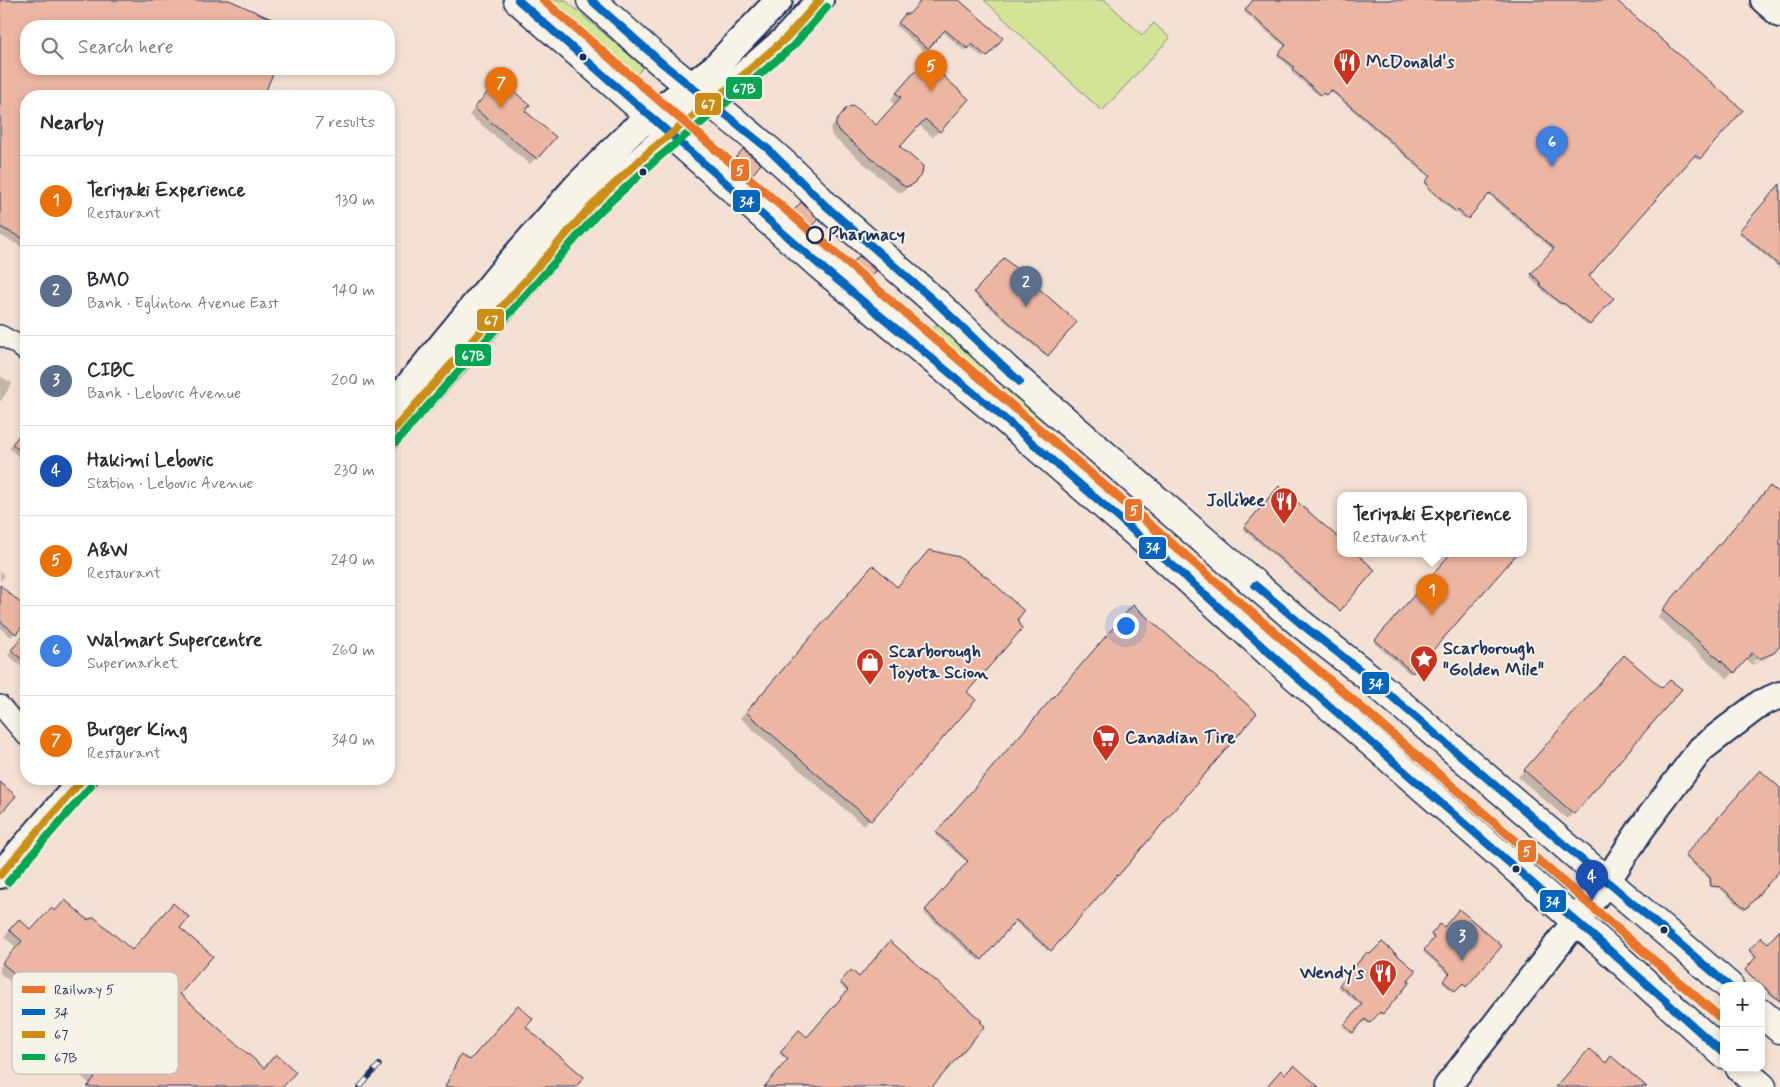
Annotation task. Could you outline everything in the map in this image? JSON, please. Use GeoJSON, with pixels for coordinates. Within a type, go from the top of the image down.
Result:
{"type":"FeatureCollection","features":[{"type":"Feature","properties":{"kind":"main road"},"geometry":{"type":"LineString","coordinates":[[518,0],[824,269],[998,413],[1160,554],[1315,694],[1720,1050]]}},
{"type":"Feature","properties":{"kind":"main road"},"geometry":{"type":"LineString","coordinates":[[591,0],[812,190],[826,206],[940,306],[1022,384],[1292,617],[1370,678],[1724,982]]}},
{"type":"Feature","properties":{"kind":"main road"},"geometry":{"type":"LineString","coordinates":[[1765,1016],[1780,1029]]}},
{"type":"Feature","properties":{"kind":"main road"},"geometry":{"type":"LineString","coordinates":[[1745,1072],[1762,1087]]}},
{"type":"Feature","properties":{"kind":"street"},"geometry":{"type":"LineString","coordinates":[[700,94],[714,67],[779,0]]}},
{"type":"Feature","properties":{"kind":"street"},"geometry":{"type":"LineString","coordinates":[[395,402],[504,269],[576,187],[632,131],[661,125],[700,94],[786,38],[820,0]]}},
{"type":"Feature","properties":{"kind":"street"},"geometry":{"type":"LineString","coordinates":[[1764,0],[1780,14]]}},
{"type":"Feature","properties":{"kind":"street"},"geometry":{"type":"LineString","coordinates":[[395,427],[592,205],[652,149],[661,125]]}},
{"type":"Feature","properties":{"kind":"street"},"geometry":{"type":"LineString","coordinates":[[0,335],[20,347]]}},
{"type":"Feature","properties":{"kind":"street"},"geometry":{"type":"LineString","coordinates":[[1448,1087],[1607,881],[1641,829],[1701,749],[1761,703],[1780,695]]}},
{"type":"Feature","properties":{"kind":"street"},"geometry":{"type":"LineString","coordinates":[[0,705],[20,729]]}},
{"type":"Feature","properties":{"kind":"street"},"geometry":{"type":"LineString","coordinates":[[0,875],[75,785]]}},
{"type":"Feature","properties":{"kind":"green space"},"geometry":{"type":"Polygon","coordinates":[[[549,0],[565,0],[643,67],[636,75],[549,0]]]}},
{"type":"Feature","properties":{"kind":"green space"},"geometry":{"type":"Polygon","coordinates":[[[984,0],[1105,0],[1142,35],[1154,23],[1170,38],[1102,111],[984,0]]]}},
{"type":"Feature","properties":{"kind":"green space"},"geometry":{"type":"Polygon","coordinates":[[[923,303],[989,367],[977,381],[926,337],[938,323],[919,307],[923,303]]]}},
{"type":"Feature","properties":{"kind":"green space"},"geometry":{"type":"Polygon","coordinates":[[[1009,382],[1047,415],[1032,432],[994,398],[1009,382]]]}},
{"type":"Feature","properties":{"kind":"building"},"geometry":{"type":"Polygon","coordinates":[[[0,0],[229,0],[274,20],[20,20],[20,75],[272,75],[266,90],[20,90],[20,237],[0,227],[0,0]]]}},
{"type":"Feature","properties":{"kind":"building"},"geometry":{"type":"Polygon","coordinates":[[[922,0],[959,0],[1003,38],[987,57],[972,44],[968,49],[945,30],[928,49],[898,23],[905,14],[909,14],[922,0]]]}},
{"type":"Feature","properties":{"kind":"building"},"geometry":{"type":"Polygon","coordinates":[[[1253,0],[1616,0],[1743,110],[1700,159],[1695,155],[1589,276],[1614,298],[1590,325],[1565,304],[1560,303],[1531,274],[1554,248],[1490,193],[1468,219],[1458,210],[1456,212],[1427,186],[1428,184],[1425,182],[1430,176],[1362,116],[1331,90],[1326,95],[1323,93],[1321,95],[1292,69],[1294,67],[1278,54],[1286,45],[1245,10],[1253,0]]]}},
{"type":"Feature","properties":{"kind":"building"},"geometry":{"type":"Polygon","coordinates":[[[925,60],[969,99],[940,132],[925,119],[900,147],[923,166],[922,174],[912,185],[905,187],[838,130],[836,122],[846,108],[852,106],[857,108],[876,125],[901,97],[896,93],[925,60]]]}},
{"type":"Feature","properties":{"kind":"building"},"geometry":{"type":"Polygon","coordinates":[[[499,79],[530,105],[525,111],[556,137],[537,159],[474,108],[499,79]]]}},
{"type":"Feature","properties":{"kind":"building"},"geometry":{"type":"Polygon","coordinates":[[[743,149],[761,164],[747,181],[729,165],[743,149]]]}},
{"type":"Feature","properties":{"kind":"building"},"geometry":{"type":"Polygon","coordinates":[[[1780,184],[1780,266],[1739,231],[1780,184]]]}},
{"type":"Feature","properties":{"kind":"building"},"geometry":{"type":"Polygon","coordinates":[[[801,202],[818,219],[806,232],[788,217],[801,202]]]}},
{"type":"Feature","properties":{"kind":"building"},"geometry":{"type":"Polygon","coordinates":[[[859,256],[876,271],[866,283],[848,268],[859,256]]]}},
{"type":"Feature","properties":{"kind":"building"},"geometry":{"type":"Polygon","coordinates":[[[1004,258],[1077,322],[1048,356],[974,292],[1004,258]]]}},
{"type":"Feature","properties":{"kind":"building"},"geometry":{"type":"Polygon","coordinates":[[[20,434],[20,451],[12,444],[20,434]]]}},
{"type":"Feature","properties":{"kind":"building"},"geometry":{"type":"Polygon","coordinates":[[[1279,486],[1337,537],[1337,557],[1360,557],[1375,570],[1340,611],[1244,527],[1279,486]]]}},
{"type":"Feature","properties":{"kind":"building"},"geometry":{"type":"Polygon","coordinates":[[[1770,486],[1780,494],[1780,646],[1774,653],[1759,659],[1752,653],[1735,673],[1662,610],[1770,486]]]}},
{"type":"Feature","properties":{"kind":"building","name":"Scarborough Toyota Scion"},"geometry":{"type":"Polygon","coordinates":[[[929,550],[959,557],[988,578],[1024,611],[1018,619],[1022,629],[967,692],[976,700],[871,821],[746,712],[873,565],[897,587],[929,550]]]}},
{"type":"Feature","properties":{"kind":"building"},"geometry":{"type":"Polygon","coordinates":[[[1447,557],[1514,557],[1413,673],[1375,640],[1447,557]]]}},
{"type":"Feature","properties":{"kind":"building"},"geometry":{"type":"Polygon","coordinates":[[[0,585],[20,603],[20,629],[16,634],[0,621],[0,585]]]}},
{"type":"Feature","properties":{"kind":"building","name":"Canadian Tire"},"geometry":{"type":"Polygon","coordinates":[[[1133,605],[1257,713],[1118,876],[1051,951],[1016,920],[982,960],[925,910],[968,861],[936,832],[1133,605]]]}},
{"type":"Feature","properties":{"kind":"building"},"geometry":{"type":"Polygon","coordinates":[[[20,640],[20,658],[11,650],[20,640]]]}},
{"type":"Feature","properties":{"kind":"building"},"geometry":{"type":"Polygon","coordinates":[[[1624,655],[1662,688],[1670,680],[1682,689],[1574,814],[1524,770],[1624,655]]]}},
{"type":"Feature","properties":{"kind":"building"},"geometry":{"type":"Polygon","coordinates":[[[1760,770],[1780,788],[1780,870],[1746,909],[1721,887],[1711,886],[1710,877],[1685,855],[1760,770]]]}},
{"type":"Feature","properties":{"kind":"building"},"geometry":{"type":"Polygon","coordinates":[[[0,782],[16,796],[0,814],[0,782]]]}},
{"type":"Feature","properties":{"kind":"building"},"geometry":{"type":"Polygon","coordinates":[[[65,900],[88,920],[94,917],[132,950],[173,903],[189,917],[180,928],[213,956],[180,994],[264,1068],[276,1054],[296,1072],[283,1087],[87,1087],[95,1077],[92,1074],[178,1074],[178,972],[12,972],[2,963],[22,941],[9,930],[19,919],[31,930],[51,908],[55,911],[65,900]]]}},
{"type":"Feature","properties":{"kind":"building"},"geometry":{"type":"Polygon","coordinates":[[[1459,909],[1502,946],[1466,987],[1463,983],[1455,991],[1443,981],[1450,973],[1424,950],[1434,938],[1431,934],[1440,924],[1444,927],[1459,909]]]}},
{"type":"Feature","properties":{"kind":"building"},"geometry":{"type":"Polygon","coordinates":[[[1780,930],[1780,1001],[1765,988],[1765,982],[1759,982],[1745,970],[1756,957],[1749,950],[1761,937],[1768,943],[1780,930]]]}},
{"type":"Feature","properties":{"kind":"building"},"geometry":{"type":"Polygon","coordinates":[[[890,941],[982,1021],[980,1022],[985,1026],[932,1087],[764,1087],[788,1059],[780,1052],[799,1030],[807,1037],[848,990],[840,982],[851,970],[859,977],[890,941]]]}},
{"type":"Feature","properties":{"kind":"building"},"geometry":{"type":"Polygon","coordinates":[[[1382,942],[1416,971],[1408,980],[1410,982],[1383,1014],[1380,1012],[1370,1023],[1365,1019],[1353,1033],[1344,1025],[1362,1004],[1339,985],[1367,952],[1370,954],[1382,942]]]}},
{"type":"Feature","properties":{"kind":"building"},"geometry":{"type":"Polygon","coordinates":[[[518,1005],[533,1019],[526,1027],[584,1077],[576,1087],[445,1087],[460,1055],[470,1060],[518,1005]]]}},
{"type":"Feature","properties":{"kind":"building"},"geometry":{"type":"Polygon","coordinates":[[[1589,1049],[1606,1063],[1611,1056],[1647,1087],[1556,1087],[1589,1049]]]}},
{"type":"Feature","properties":{"kind":"building"},"geometry":{"type":"Polygon","coordinates":[[[1294,1065],[1319,1087],[1266,1087],[1281,1070],[1285,1074],[1294,1065]]]}},
{"type":"Feature","properties":{"kind":"railway"},"geometry":{"type":"LineString","coordinates":[[360,1087],[379,1065]]}},
{"type":"Feature","properties":{"kind":"rail line","name":"5"},"geometry":{"type":"LineString","coordinates":[[543,0],[1720,1018]]}},
{"type":"Feature","properties":{"kind":"transit line","name":"34"},"geometry":{"type":"LineString","coordinates":[[518,0],[824,269],[998,413],[1160,554],[1294,675],[1608,949],[1720,1050]]}},
{"type":"Feature","properties":{"kind":"transit line","name":"34"},"geometry":{"type":"LineString","coordinates":[[591,0],[662,63],[768,149],[826,206],[940,306],[1020,382]]}},
{"type":"Feature","properties":{"kind":"transit line","name":"67"},"geometry":{"type":"LineString","coordinates":[[395,428],[592,205],[652,149],[732,85],[786,38],[820,0]]}},
{"type":"Feature","properties":{"kind":"transit line","name":"67B"},"geometry":{"type":"LineString","coordinates":[[396,442],[599,212],[659,157],[793,46],[827,7]]}},
{"type":"Feature","properties":{"kind":"transit line","name":"34"},"geometry":{"type":"LineString","coordinates":[[1255,585],[1370,678],[1724,982]]}},
{"type":"Feature","properties":{"kind":"transit line","name":"67"},"geometry":{"type":"LineString","coordinates":[[0,875],[78,785]]}},
{"type":"Feature","properties":{"kind":"transit line","name":"67B"},"geometry":{"type":"LineString","coordinates":[[8,882],[91,786]]}},
{"type":"Feature","properties":{"kind":"place","name":"McDonald's"},"geometry":{"type":"Point","coordinates":[1347,86]}},
{"type":"Feature","properties":{"kind":"place","name":"A&W"},"geometry":{"type":"Point","coordinates":[931,91]}},
{"type":"Feature","properties":{"kind":"place","name":"Burger King"},"geometry":{"type":"Point","coordinates":[501,108]}},
{"type":"Feature","properties":{"kind":"place","name":"Walmart Supercentre"},"geometry":{"type":"Point","coordinates":[1552,167]}},
{"type":"Feature","properties":{"kind":"place","name":"Pharmacy"},"geometry":{"type":"Point","coordinates":[815,235]}},
{"type":"Feature","properties":{"kind":"place","name":"BMO"},"geometry":{"type":"Point","coordinates":[1026,307]}},
{"type":"Feature","properties":{"kind":"place","name":"Jollibee"},"geometry":{"type":"Point","coordinates":[1284,525]}},
{"type":"Feature","properties":{"kind":"place","name":"Teriyaki Experience"},"geometry":{"type":"Point","coordinates":[1432,615]}},
{"type":"Feature","properties":{"kind":"place","name":"Scarborough \"Golden Mile\""},"geometry":{"type":"Point","coordinates":[1424,683]}},
{"type":"Feature","properties":{"kind":"place","name":"Scarborough Toyota Scion"},"geometry":{"type":"Point","coordinates":[870,686]}},
{"type":"Feature","properties":{"kind":"place","name":"Canadian Tire"},"geometry":{"type":"Point","coordinates":[1106,762]}},
{"type":"Feature","properties":{"kind":"place","name":"Hakimi Lebovic"},"geometry":{"type":"Point","coordinates":[1592,901]}},
{"type":"Feature","properties":{"kind":"place","name":"CIBC"},"geometry":{"type":"Point","coordinates":[1462,961]}},
{"type":"Feature","properties":{"kind":"place","name":"Wendy's"},"geometry":{"type":"Point","coordinates":[1383,997]}}]}
